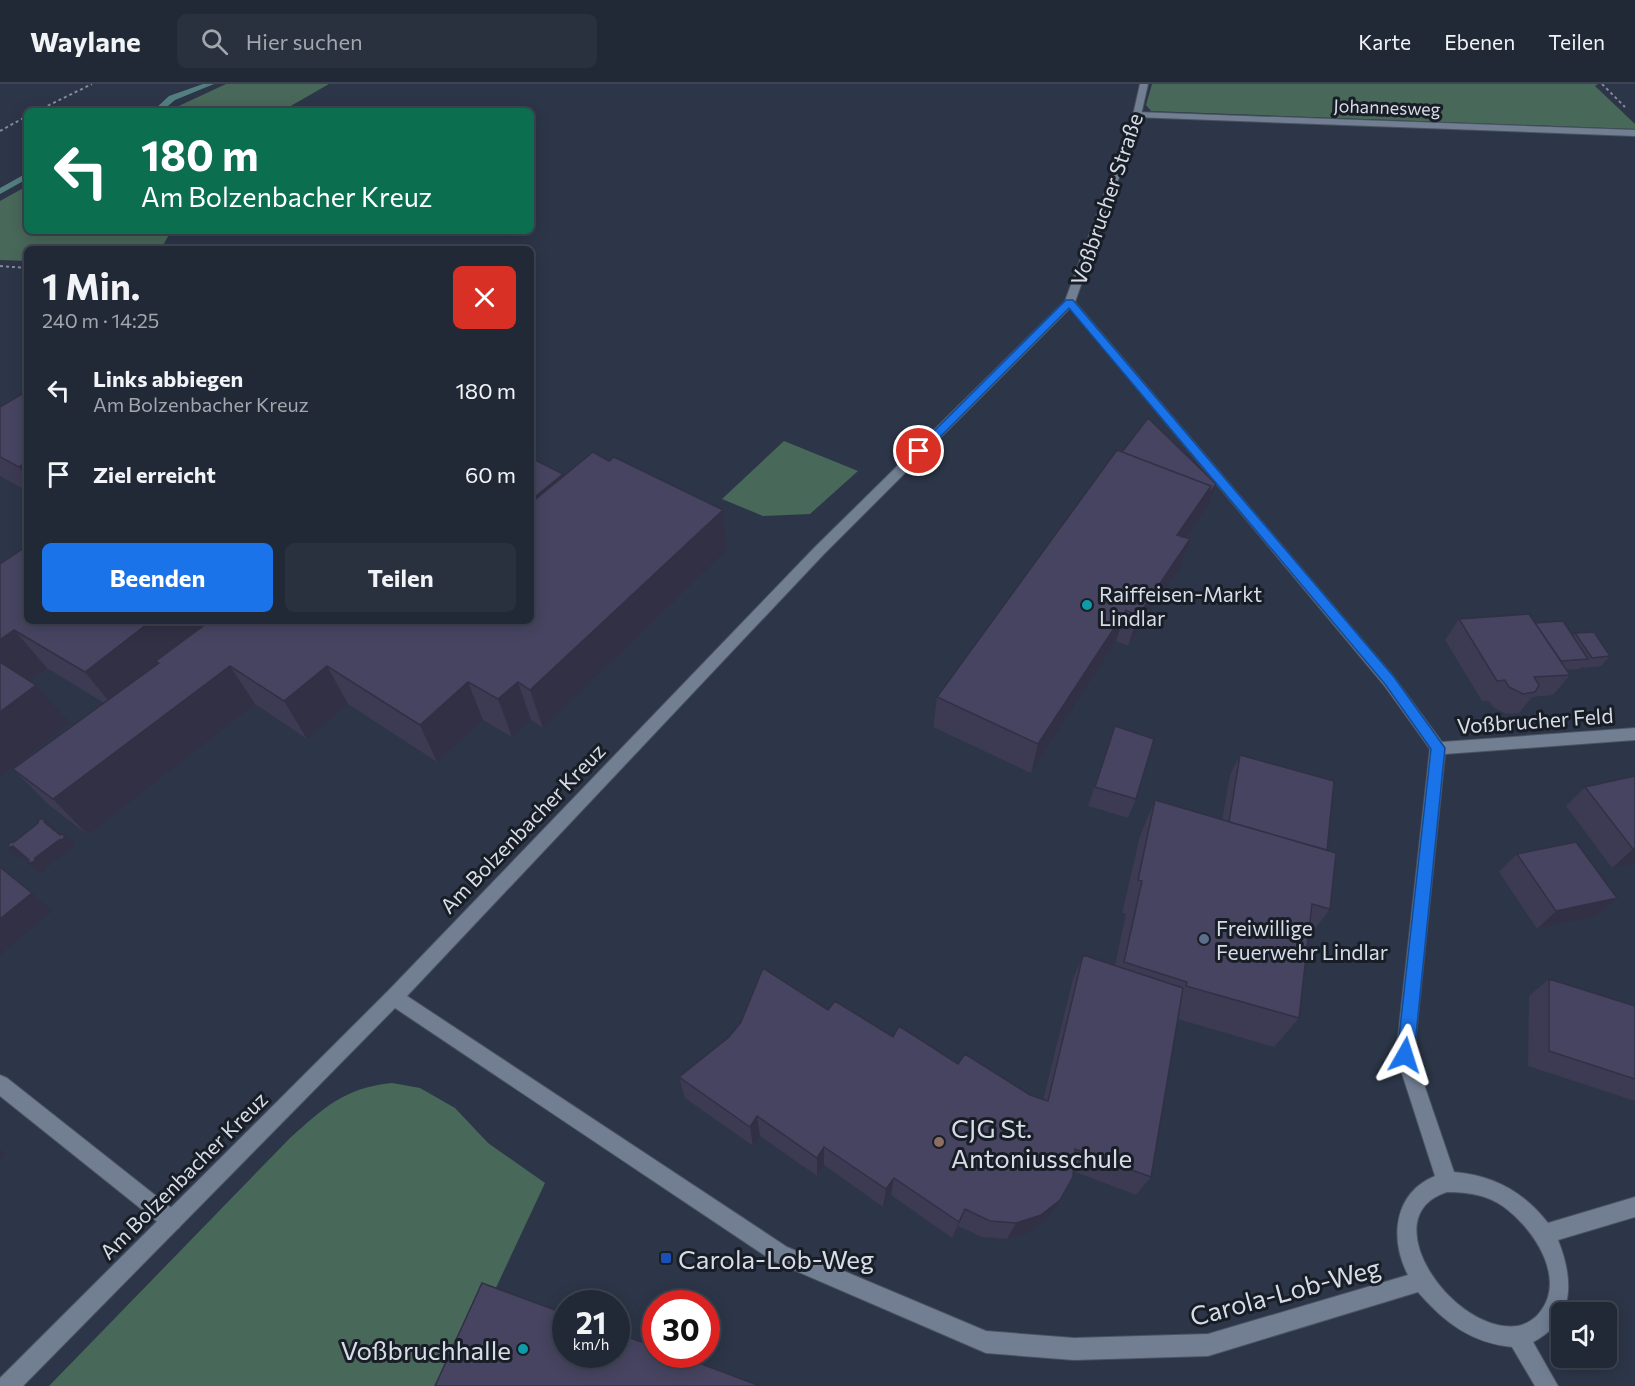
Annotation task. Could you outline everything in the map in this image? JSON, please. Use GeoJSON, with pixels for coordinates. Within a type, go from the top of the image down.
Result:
{"type":"FeatureCollection","features":[{"type":"Feature","properties":{"kind":"street","name":"Voßbrucher Straße"},"geometry":{"type":"LineString","coordinates":[[1144,84],[1137,115],[1070,302],[1389,681],[1438,748]]}},
{"type":"Feature","properties":{"kind":"street","name":"Johannesweg"},"geometry":{"type":"LineString","coordinates":[[1137,115],[1635,132]]}},
{"type":"Feature","properties":{"kind":"street","name":"Am Bolzenbacher Kreuz"},"geometry":{"type":"LineString","coordinates":[[8,1386],[394,997],[819,551],[1070,302]]}},
{"type":"Feature","properties":{"kind":"street","name":"Voßbrucher Feld"},"geometry":{"type":"LineString","coordinates":[[1438,748],[1635,734]]}},
{"type":"Feature","properties":{"kind":"street"},"geometry":{"type":"LineString","coordinates":[[1438,748],[1405,1055],[1447,1182]]}},
{"type":"Feature","properties":{"kind":"street","name":"Carola-Lob-Weg"},"geometry":{"type":"LineString","coordinates":[[394,997],[780,1254],[986,1342],[1074,1349],[1208,1346],[1421,1281]]}},
{"type":"Feature","properties":{"kind":"street"},"geometry":{"type":"LineString","coordinates":[[0,1083],[172,1221]]}},
{"type":"Feature","properties":{"kind":"street"},"geometry":{"type":"LineString","coordinates":[[1447,1182],[1468,1182],[1488,1187],[1509,1198],[1544,1234],[1556,1261],[1560,1287],[1554,1310],[1540,1328],[1518,1337],[1492,1335],[1465,1324],[1440,1305],[1421,1281],[1410,1254],[1407,1228],[1413,1206],[1427,1190],[1447,1182]]}},
{"type":"Feature","properties":{"kind":"street"},"geometry":{"type":"LineString","coordinates":[[1544,1234],[1635,1208]]}},
{"type":"Feature","properties":{"kind":"street"},"geometry":{"type":"LineString","coordinates":[[1518,1337],[1547,1386]]}},
{"type":"Feature","properties":{"kind":"path"},"geometry":{"type":"LineString","coordinates":[[43,108],[92,84]]}},
{"type":"Feature","properties":{"kind":"path"},"geometry":{"type":"LineString","coordinates":[[1602,84],[1627,108]]}},
{"type":"Feature","properties":{"kind":"path"},"geometry":{"type":"LineString","coordinates":[[0,131],[24,118]]}},
{"type":"Feature","properties":{"kind":"path"},"geometry":{"type":"LineString","coordinates":[[0,266],[24,268]]}},
{"type":"Feature","properties":{"kind":"green space"},"geometry":{"type":"Polygon","coordinates":[[[226,84],[329,84],[287,108],[174,108],[226,84]]]}},
{"type":"Feature","properties":{"kind":"green space"},"geometry":{"type":"Polygon","coordinates":[[[1152,84],[1598,84],[1595,86],[1635,124],[1635,129],[1151,111],[1146,105],[1152,84]]]}},
{"type":"Feature","properties":{"kind":"green space"},"geometry":{"type":"Polygon","coordinates":[[[24,188],[24,234],[169,234],[163,246],[24,246],[24,261],[0,260],[0,201],[24,188]]]}},
{"type":"Feature","properties":{"kind":"green space"},"geometry":{"type":"Polygon","coordinates":[[[784,441],[858,471],[810,514],[763,516],[722,499],[784,441]]]}},
{"type":"Feature","properties":{"kind":"green space"},"geometry":{"type":"Polygon","coordinates":[[[392,1083],[420,1088],[455,1108],[488,1143],[545,1183],[450,1386],[49,1386],[302,1127],[325,1108],[348,1094],[392,1083]]]}},
{"type":"Feature","properties":{"kind":"building"},"geometry":{"type":"Polygon","coordinates":[[[24,393],[24,464],[19,467],[0,457],[0,407],[24,393]]]}},
{"type":"Feature","properties":{"kind":"building"},"geometry":{"type":"Polygon","coordinates":[[[1148,418],[1216,484],[1208,496],[1211,486],[1122,452],[1148,418]]]}},
{"type":"Feature","properties":{"kind":"building","name":"Raiffeisen-Markt Lindlar"},"geometry":{"type":"Polygon","coordinates":[[[1117,450],[1211,486],[1177,535],[1190,539],[1138,616],[1126,610],[1038,744],[937,697],[1117,450]]]}},
{"type":"Feature","properties":{"kind":"building"},"geometry":{"type":"Polygon","coordinates":[[[593,452],[609,461],[614,457],[723,510],[530,690],[518,682],[498,699],[468,682],[420,725],[327,666],[284,701],[230,666],[53,799],[13,769],[159,663],[156,661],[206,624],[534,624],[534,501],[593,452]]]}},
{"type":"Feature","properties":{"kind":"building"},"geometry":{"type":"Polygon","coordinates":[[[534,460],[563,474],[534,498],[534,460]]]}},
{"type":"Feature","properties":{"kind":"building"},"geometry":{"type":"Polygon","coordinates":[[[24,548],[24,624],[147,624],[85,672],[14,630],[0,640],[0,564],[24,548]]]}},
{"type":"Feature","properties":{"kind":"building"},"geometry":{"type":"Polygon","coordinates":[[[1529,614],[1570,675],[1534,677],[1539,685],[1535,692],[1523,694],[1509,687],[1505,680],[1497,681],[1459,619],[1529,614]]]}},
{"type":"Feature","properties":{"kind":"building"},"geometry":{"type":"Polygon","coordinates":[[[1563,621],[1588,659],[1561,661],[1535,623],[1563,621]]]}},
{"type":"Feature","properties":{"kind":"building"},"geometry":{"type":"Polygon","coordinates":[[[1594,632],[1610,656],[1592,658],[1575,633],[1594,632]]]}},
{"type":"Feature","properties":{"kind":"building"},"geometry":{"type":"Polygon","coordinates":[[[0,662],[36,685],[0,712],[0,662]]]}},
{"type":"Feature","properties":{"kind":"building"},"geometry":{"type":"Polygon","coordinates":[[[1115,726],[1154,739],[1136,799],[1095,787],[1115,726]]]}},
{"type":"Feature","properties":{"kind":"building"},"geometry":{"type":"Polygon","coordinates":[[[1240,755],[1334,781],[1327,850],[1229,822],[1240,755]]]}},
{"type":"Feature","properties":{"kind":"building"},"geometry":{"type":"Polygon","coordinates":[[[1635,776],[1635,849],[1633,849],[1585,787],[1635,776]]]}},
{"type":"Feature","properties":{"kind":"building","name":"Freiwillige Feuerwehr Lindlar"},"geometry":{"type":"Polygon","coordinates":[[[1155,800],[1336,853],[1330,909],[1312,904],[1299,1018],[1186,986],[1187,982],[1124,962],[1142,881],[1138,880],[1155,800]]]}},
{"type":"Feature","properties":{"kind":"building"},"geometry":{"type":"Polygon","coordinates":[[[39,819],[45,819],[44,822],[60,835],[64,834],[64,839],[59,840],[35,858],[34,862],[28,863],[29,860],[13,846],[8,848],[9,843],[14,842],[38,823],[39,819]]]}},
{"type":"Feature","properties":{"kind":"building"},"geometry":{"type":"Polygon","coordinates":[[[1576,842],[1617,898],[1556,911],[1517,854],[1576,842]]]}},
{"type":"Feature","properties":{"kind":"building"},"geometry":{"type":"Polygon","coordinates":[[[0,867],[32,893],[0,919],[0,867]]]}},
{"type":"Feature","properties":{"kind":"building"},"geometry":{"type":"Polygon","coordinates":[[[1083,955],[1183,988],[1151,1177],[1075,1149],[1073,1177],[1060,1200],[1041,1215],[1016,1223],[990,1221],[965,1209],[959,1222],[894,1178],[886,1189],[824,1147],[817,1158],[757,1116],[750,1127],[679,1077],[729,1037],[741,1022],[763,968],[828,1010],[835,1001],[893,1037],[899,1026],[958,1064],[965,1054],[1030,1095],[1048,1101],[1083,955]]]}},
{"type":"Feature","properties":{"kind":"building"},"geometry":{"type":"Polygon","coordinates":[[[1549,979],[1635,1006],[1635,1079],[1549,1051],[1549,979]]]}},
{"type":"Feature","properties":{"kind":"building","name":"Voßbruchhalle"},"geometry":{"type":"Polygon","coordinates":[[[482,1283],[552,1309],[552,1368],[630,1368],[630,1338],[642,1342],[642,1368],[712,1368],[760,1386],[435,1386],[482,1283]]]}},
{"type":"Feature","properties":{"kind":"waterway"},"geometry":{"type":"LineString","coordinates":[[160,108],[172,98],[210,84]]}},
{"type":"Feature","properties":{"kind":"waterway"},"geometry":{"type":"LineString","coordinates":[[0,191],[24,178]]}},
{"type":"Feature","properties":{"kind":"place","name":"Raiffeisen-Markt Lindlar"},"geometry":{"type":"Point","coordinates":[1087,605]}},
{"type":"Feature","properties":{"kind":"place","name":"Freiwillige Feuerwehr Lindlar"},"geometry":{"type":"Point","coordinates":[1204,939]}},
{"type":"Feature","properties":{"kind":"place","name":"CJG St. Antoniusschule"},"geometry":{"type":"Point","coordinates":[939,1142]}},
{"type":"Feature","properties":{"kind":"place","name":"Carola-Lob-Weg"},"geometry":{"type":"Point","coordinates":[666,1258]}},
{"type":"Feature","properties":{"kind":"place","name":"Voßbruchhalle"},"geometry":{"type":"Point","coordinates":[523,1349]}},
{"type":"Feature","properties":{"kind":"route"},"geometry":{"type":"LineString","coordinates":[[919,451],[1070,302],[1389,681],[1438,748],[1405,1055]]}}]}
